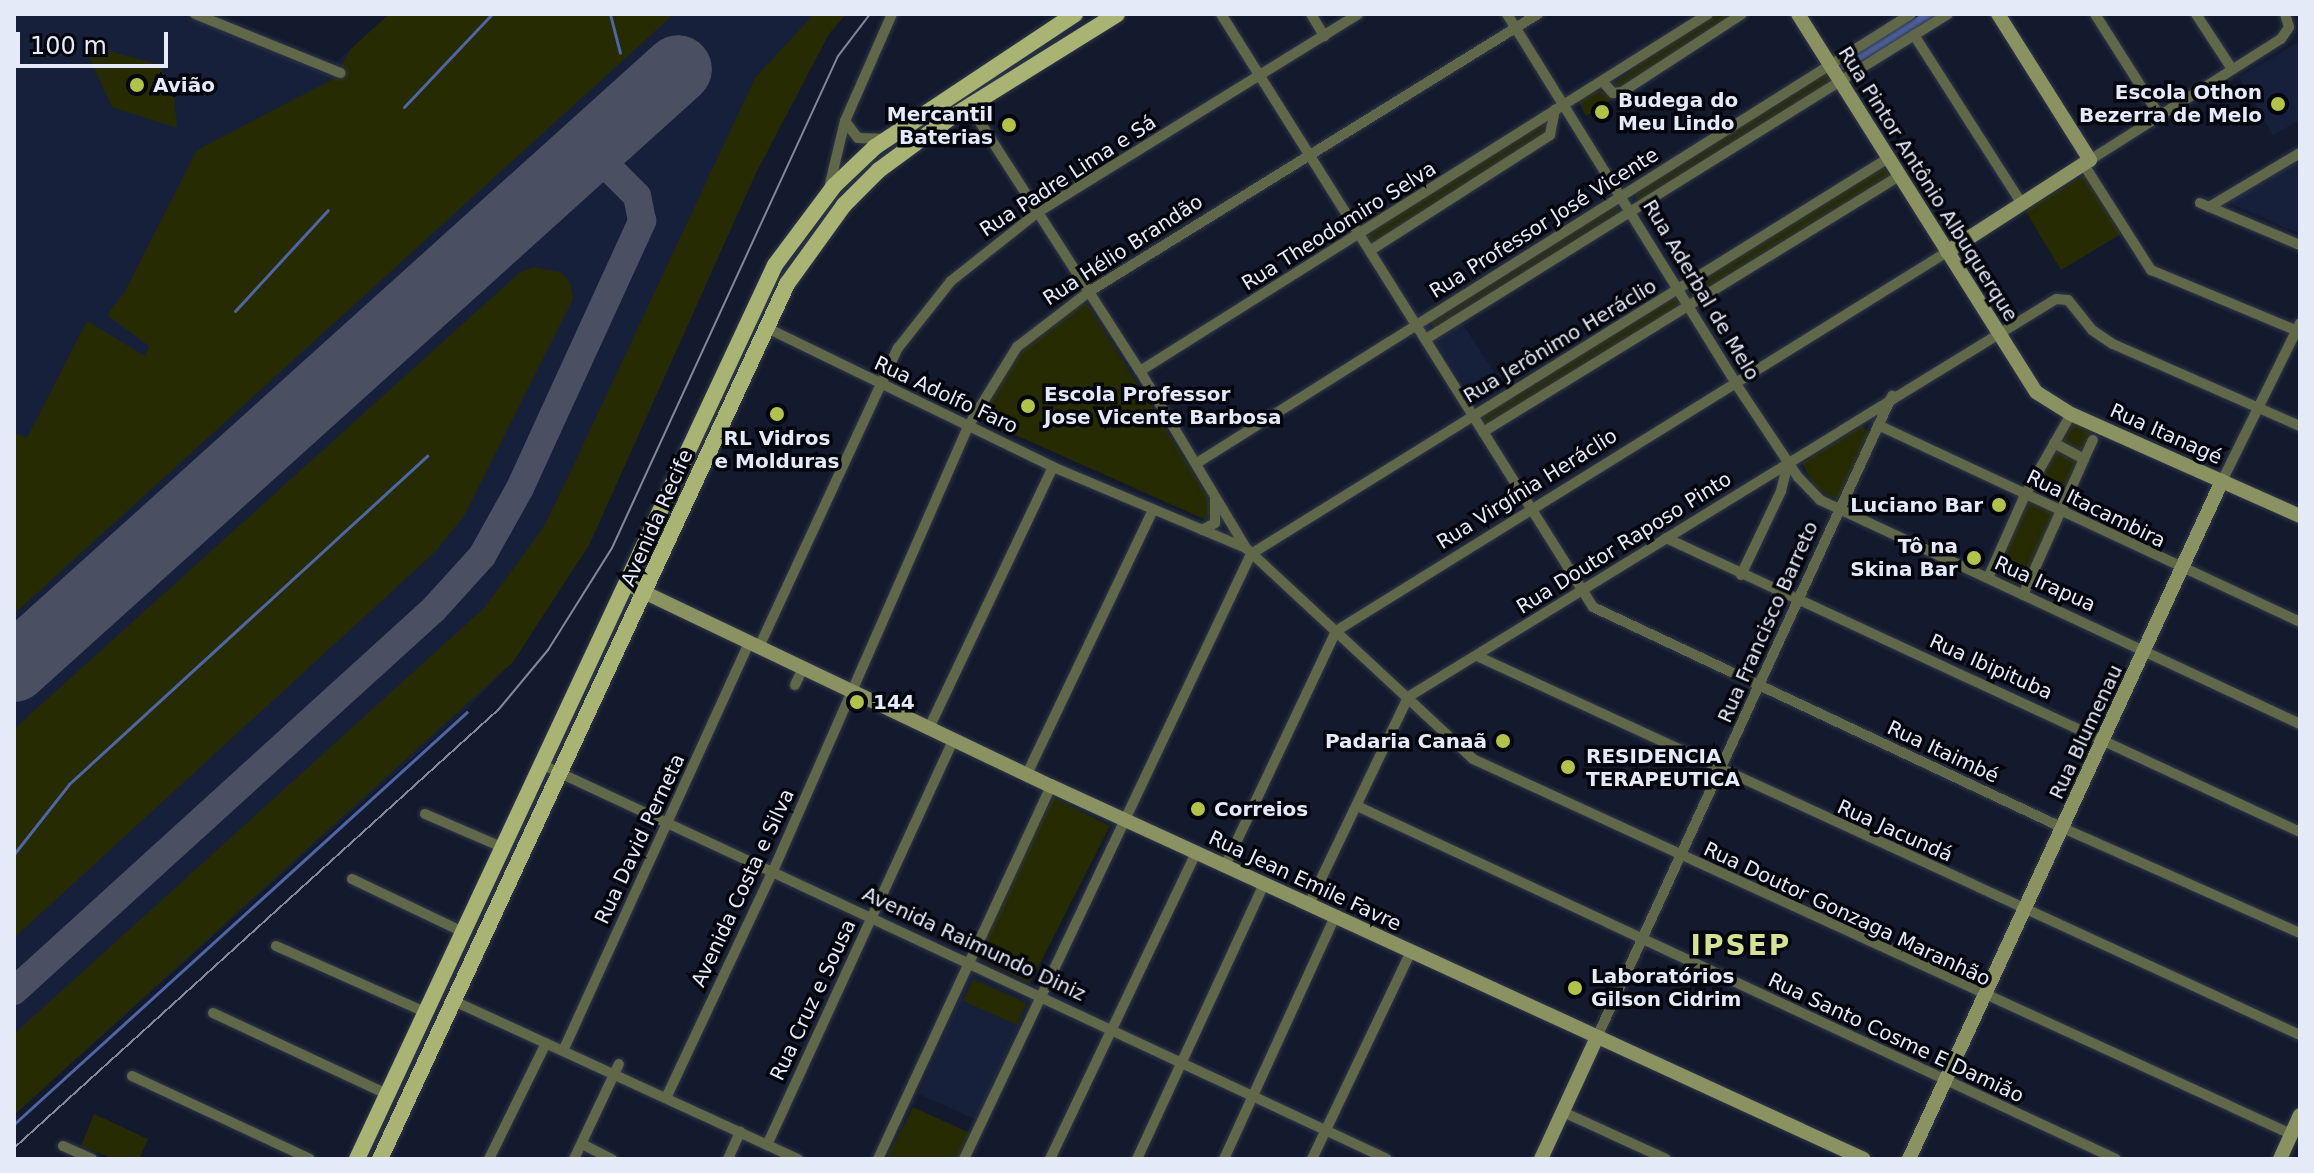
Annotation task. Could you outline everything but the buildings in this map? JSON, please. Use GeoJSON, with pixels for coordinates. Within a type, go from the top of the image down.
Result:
{"type":"FeatureCollection","features":[{"type":"Feature","properties":{"kind":"main road","name":"Avenida Recife"},"geometry":{"type":"LineString","coordinates":[[357,1159],[629,585],[758,294],[827,195],[887,139],[1075,14]]}},
{"type":"Feature","properties":{"kind":"main road","name":"Avenida Recife"},"geometry":{"type":"LineString","coordinates":[[380,1159],[787,284],[844,205],[879,170],[969,105],[1117,14]]}},
{"type":"Feature","properties":{"kind":"main road","name":"Rua Pintor Antônio Albuquerque"},"geometry":{"type":"LineString","coordinates":[[1798,14],[1898,177],[1950,247],[2024,376]]}},
{"type":"Feature","properties":{"kind":"main road"},"geometry":{"type":"LineString","coordinates":[[1998,14],[2087,163]]}},
{"type":"Feature","properties":{"kind":"main road","name":"Rua Virgínia Heráclio"},"geometry":{"type":"LineString","coordinates":[[1950,247],[2087,163]]}},
{"type":"Feature","properties":{"kind":"main road","name":"Rua Itanagé"},"geometry":{"type":"LineString","coordinates":[[2024,376],[2044,400],[2071,414],[2300,516]]}},
{"type":"Feature","properties":{"kind":"main road","name":"Rua Blumenau"},"geometry":{"type":"LineString","coordinates":[[1909,1159],[1921,1124],[1987,998],[2222,481]]}},
{"type":"Feature","properties":{"kind":"main road","name":"Rua Jean Emile Favre"},"geometry":{"type":"LineString","coordinates":[[629,585],[698,624],[754,645],[1000,765],[1027,774],[1864,1159]]}},
{"type":"Feature","properties":{"kind":"main road"},"geometry":{"type":"LineString","coordinates":[[1541,1159],[1597,1037]]}},
{"type":"Feature","properties":{"kind":"main road"},"geometry":{"type":"LineString","coordinates":[[2280,1159],[2300,1115]]}},
{"type":"Feature","properties":{"kind":"street"},"geometry":{"type":"LineString","coordinates":[[195,14],[340,73]]}},
{"type":"Feature","properties":{"kind":"street"},"geometry":{"type":"LineString","coordinates":[[827,195],[845,121],[892,14]]}},
{"type":"Feature","properties":{"kind":"street","name":"Rua Itaimbé"},"geometry":{"type":"LineString","coordinates":[[1221,14],[1371,250],[1580,590],[1606,615],[2063,828],[2300,933]]}},
{"type":"Feature","properties":{"kind":"street"},"geometry":{"type":"LineString","coordinates":[[1311,14],[1324,36]]}},
{"type":"Feature","properties":{"kind":"street","name":"Rua Padre Lima e Sá"},"geometry":{"type":"LineString","coordinates":[[754,645],[880,385],[918,318],[951,281],[1038,212],[1358,14]]}},
{"type":"Feature","properties":{"kind":"street","name":"Rua Aderbal de Melo"},"geometry":{"type":"LineString","coordinates":[[1507,14],[1559,107],[1622,196],[1736,384],[1788,462]]}},
{"type":"Feature","properties":{"kind":"street","name":"Rua Hélio Brandão"},"geometry":{"type":"LineString","coordinates":[[851,691],[969,425],[1017,347],[1090,291],[1538,14]]}},
{"type":"Feature","properties":{"kind":"street","name":"Rua Theodomiro Selva"},"geometry":{"type":"LineString","coordinates":[[1140,371],[1361,235],[1708,14]]}},
{"type":"Feature","properties":{"kind":"street"},"geometry":{"type":"LineString","coordinates":[[1603,82],[1613,93],[1622,92],[1742,14]]}},
{"type":"Feature","properties":{"kind":"street","name":"Rua Professor José Vicente"},"geometry":{"type":"LineString","coordinates":[[1426,339],[1948,14]]}},
{"type":"Feature","properties":{"kind":"street"},"geometry":{"type":"LineString","coordinates":[[2095,14],[2159,115]]}},
{"type":"Feature","properties":{"kind":"street"},"geometry":{"type":"LineString","coordinates":[[2196,14],[2232,69]]}},
{"type":"Feature","properties":{"kind":"street","name":"Rua Virgínia Heráclio"},"geometry":{"type":"LineString","coordinates":[[2087,163],[2281,39],[2289,27],[2285,14]]}},
{"type":"Feature","properties":{"kind":"street","name":"Rua Professor José Vicente"},"geometry":{"type":"LineString","coordinates":[[1197,463],[1904,16]]}},
{"type":"Feature","properties":{"kind":"street"},"geometry":{"type":"LineString","coordinates":[[1914,35],[2022,204]]}},
{"type":"Feature","properties":{"kind":"street"},"geometry":{"type":"LineString","coordinates":[[964,1159],[1248,551],[1090,291],[969,105]]}},
{"type":"Feature","properties":{"kind":"street","name":"Rua Theodomiro Selva"},"geometry":{"type":"LineString","coordinates":[[1371,250],[1550,135],[1559,107]]}},
{"type":"Feature","properties":{"kind":"street"},"geometry":{"type":"LineString","coordinates":[[845,121],[862,140],[887,139]]}},
{"type":"Feature","properties":{"kind":"street"},"geometry":{"type":"LineString","coordinates":[[2300,153],[2204,205],[2300,245]]}},
{"type":"Feature","properties":{"kind":"street","name":"Rua Jerônimo Heráclio"},"geometry":{"type":"LineString","coordinates":[[1248,551],[1887,159]]}},
{"type":"Feature","properties":{"kind":"street"},"geometry":{"type":"LineString","coordinates":[[2087,163],[2151,270],[2299,329]]}},
{"type":"Feature","properties":{"kind":"street","name":"Rua Jerônimo Heráclio"},"geometry":{"type":"LineString","coordinates":[[1483,432],[1898,177]]}},
{"type":"Feature","properties":{"kind":"street","name":"Rua Virgínia Heráclio"},"geometry":{"type":"LineString","coordinates":[[1336,631],[1736,384],[1950,247]]}},
{"type":"Feature","properties":{"kind":"street","name":"Rua Doutor Raposo Pinto"},"geometry":{"type":"LineString","coordinates":[[1408,697],[1892,396],[2056,299],[2068,300],[2092,330],[2113,344],[2259,408]]}},
{"type":"Feature","properties":{"kind":"street","name":"Rua Adolfo Faro"},"geometry":{"type":"LineString","coordinates":[[765,327],[1053,467],[1248,551]]}},
{"type":"Feature","properties":{"kind":"street","name":"Rua Blumenau"},"geometry":{"type":"LineString","coordinates":[[2222,481],[2299,329]]}},
{"type":"Feature","properties":{"kind":"street","name":"Rua Francisco Barreto"},"geometry":{"type":"LineString","coordinates":[[1597,1037],[1892,396]]}},
{"type":"Feature","properties":{"kind":"street"},"geometry":{"type":"LineString","coordinates":[[2259,408],[2300,426]]}},
{"type":"Feature","properties":{"kind":"street"},"geometry":{"type":"LineString","coordinates":[[1988,578],[2025,495],[2071,414]]}},
{"type":"Feature","properties":{"kind":"street","name":"Rua Itacambira"},"geometry":{"type":"LineString","coordinates":[[1878,425],[2182,570],[2300,622]]}},
{"type":"Feature","properties":{"kind":"street"},"geometry":{"type":"LineString","coordinates":[[2023,595],[2093,440]]}},
{"type":"Feature","properties":{"kind":"street"},"geometry":{"type":"LineString","coordinates":[[2054,443],[2084,459]]}},
{"type":"Feature","properties":{"kind":"street"},"geometry":{"type":"LineString","coordinates":[[1741,575],[1781,491],[1788,462]]}},
{"type":"Feature","properties":{"kind":"street","name":"Rua Irapua"},"geometry":{"type":"LineString","coordinates":[[1788,462],[1820,500],[1838,512],[2146,650],[2300,724]]}},
{"type":"Feature","properties":{"kind":"street"},"geometry":{"type":"LineString","coordinates":[[929,728],[1053,467]]}},
{"type":"Feature","properties":{"kind":"street"},"geometry":{"type":"LineString","coordinates":[[1200,529],[1215,523],[1215,493]]}},
{"type":"Feature","properties":{"kind":"street"},"geometry":{"type":"LineString","coordinates":[[1027,774],[1153,510]]}},
{"type":"Feature","properties":{"kind":"street","name":"Rua Ibipituba"},"geometry":{"type":"LineString","coordinates":[[1666,538],[1741,575],[2106,739],[2300,832]]}},
{"type":"Feature","properties":{"kind":"street","name":"Rua Doutor Gonzaga Maranhão"},"geometry":{"type":"LineString","coordinates":[[1248,551],[1473,759],[1493,772],[2291,1134]]}},
{"type":"Feature","properties":{"kind":"street"},"geometry":{"type":"LineString","coordinates":[[1225,866],[1336,631]]}},
{"type":"Feature","properties":{"kind":"street","name":"Rua David Perneta"},"geometry":{"type":"LineString","coordinates":[[563,1051],[754,645]]}},
{"type":"Feature","properties":{"kind":"street","name":"Rua Jacundá"},"geometry":{"type":"LineString","coordinates":[[1477,656],[1720,771],[2300,1035]]}},
{"type":"Feature","properties":{"kind":"street"},"geometry":{"type":"LineString","coordinates":[[795,685],[803,668]]}},
{"type":"Feature","properties":{"kind":"street","name":"Avenida Costa e Silva"},"geometry":{"type":"LineString","coordinates":[[666,1098],[773,871],[851,691]]}},
{"type":"Feature","properties":{"kind":"street"},"geometry":{"type":"LineString","coordinates":[[1309,904],[1408,697]]}},
{"type":"Feature","properties":{"kind":"street","name":"Rua Cruz e Sousa"},"geometry":{"type":"LineString","coordinates":[[767,1145],[953,740]]}},
{"type":"Feature","properties":{"kind":"street","name":"Avenida Raimundo Diniz"},"geometry":{"type":"LineString","coordinates":[[543,765],[872,915],[1387,1159]]}},
{"type":"Feature","properties":{"kind":"street"},"geometry":{"type":"LineString","coordinates":[[878,1159],[1051,786]]}},
{"type":"Feature","properties":{"kind":"street","name":"Rua Santo Cosme E Damião"},"geometry":{"type":"LineString","coordinates":[[1357,806],[2116,1159]]}},
{"type":"Feature","properties":{"kind":"street"},"geometry":{"type":"LineString","coordinates":[[425,814],[504,848]]}},
{"type":"Feature","properties":{"kind":"street"},"geometry":{"type":"LineString","coordinates":[[1050,1159],[1196,853]]}},
{"type":"Feature","properties":{"kind":"street"},"geometry":{"type":"LineString","coordinates":[[352,879],[463,932]]}},
{"type":"Feature","properties":{"kind":"street"},"geometry":{"type":"LineString","coordinates":[[1137,1159],[1264,884]]}},
{"type":"Feature","properties":{"kind":"street"},"geometry":{"type":"LineString","coordinates":[[1224,1159],[1335,916]]}},
{"type":"Feature","properties":{"kind":"street"},"geometry":{"type":"LineString","coordinates":[[276,946],[425,1012]]}},
{"type":"Feature","properties":{"kind":"street"},"geometry":{"type":"LineString","coordinates":[[1312,1159],[1411,951]]}},
{"type":"Feature","properties":{"kind":"street"},"geometry":{"type":"LineString","coordinates":[[454,1001],[512,1021],[563,1051],[617,1069],[666,1098],[717,1116],[740,1132],[798,1159]]}},
{"type":"Feature","properties":{"kind":"street"},"geometry":{"type":"LineString","coordinates":[[213,1013],[387,1094]]}},
{"type":"Feature","properties":{"kind":"street"},"geometry":{"type":"LineString","coordinates":[[489,1155],[546,1043]]}},
{"type":"Feature","properties":{"kind":"street"},"geometry":{"type":"LineString","coordinates":[[574,1159],[617,1069]]}},
{"type":"Feature","properties":{"kind":"street"},"geometry":{"type":"LineString","coordinates":[[132,1076],[310,1159]]}},
{"type":"Feature","properties":{"kind":"street"},"geometry":{"type":"LineString","coordinates":[[1563,1112],[1666,1159]]}},
{"type":"Feature","properties":{"kind":"street"},"geometry":{"type":"LineString","coordinates":[[728,1159],[740,1132]]}},
{"type":"Feature","properties":{"kind":"street"},"geometry":{"type":"LineString","coordinates":[[582,1144],[612,1159]]}},
{"type":"Feature","properties":{"kind":"street"},"geometry":{"type":"LineString","coordinates":[[63,1146],[92,1159]]}},
{"type":"Feature","properties":{"kind":"shaded area"},"geometry":{"type":"Polygon","coordinates":[[[14,14],[178,14],[324,73],[389,14],[847,14],[828,35],[756,173],[590,544],[513,661],[468,708],[14,1115],[14,14]]]}},
{"type":"Feature","properties":{"kind":"shaded area","name":"Escola Othon Bezerra de Melo"},"geometry":{"type":"Polygon","coordinates":[[[2300,41],[2300,120],[2273,135],[2239,77],[2300,41]]]}},
{"type":"Feature","properties":{"kind":"shaded area"},"geometry":{"type":"Polygon","coordinates":[[[2300,157],[2300,234],[2227,202],[2300,157]]]}},
{"type":"Feature","properties":{"kind":"shaded area"},"geometry":{"type":"Polygon","coordinates":[[[1462,323],[1503,387],[1477,404],[1435,340],[1462,323]]]}},
{"type":"Feature","properties":{"kind":"shaded area"},"geometry":{"type":"Polygon","coordinates":[[[971,975],[1029,1001],[977,1120],[918,1094],[971,975]]]}},
{"type":"Feature","properties":{"kind":"green space"},"geometry":{"type":"Polygon","coordinates":[[[389,14],[674,14],[14,614],[14,433],[27,438],[87,321],[145,356],[149,346],[107,315],[124,293],[197,150],[333,79],[351,49],[389,14]]]}},
{"type":"Feature","properties":{"kind":"green space"},"geometry":{"type":"Polygon","coordinates":[[[814,14],[846,14],[829,34],[756,173],[589,545],[513,662],[14,1115],[14,1034],[484,608],[517,564],[544,526],[570,473],[755,78],[814,14]]]}},
{"type":"Feature","properties":{"kind":"green space"},"geometry":{"type":"Polygon","coordinates":[[[1710,14],[1735,14],[1621,86],[1612,84],[1710,14]]]}},
{"type":"Feature","properties":{"kind":"green space"},"geometry":{"type":"Polygon","coordinates":[[[83,44],[157,64],[173,87],[177,128],[112,107],[83,44]]]}},
{"type":"Feature","properties":{"kind":"green space"},"geometry":{"type":"Polygon","coordinates":[[[1825,70],[1833,80],[1641,203],[1637,199],[1634,194],[1825,70]]]}},
{"type":"Feature","properties":{"kind":"green space"},"geometry":{"type":"Polygon","coordinates":[[[1594,90],[1618,96],[1586,116],[1577,99],[1594,90]]]}},
{"type":"Feature","properties":{"kind":"green space"},"geometry":{"type":"Polygon","coordinates":[[[1554,111],[1549,134],[1373,247],[1366,234],[1554,111]]]}},
{"type":"Feature","properties":{"kind":"green space"},"geometry":{"type":"Polygon","coordinates":[[[1883,163],[1891,178],[1694,298],[1689,292],[1686,286],[1883,163]]]}},
{"type":"Feature","properties":{"kind":"green space"},"geometry":{"type":"Polygon","coordinates":[[[2085,174],[2121,234],[2061,270],[2025,210],[2085,174]]]}},
{"type":"Feature","properties":{"kind":"green space"},"geometry":{"type":"Polygon","coordinates":[[[1614,203],[1621,213],[1434,328],[1430,321],[1614,203]]]}},
{"type":"Feature","properties":{"kind":"green space"},"geometry":{"type":"Polygon","coordinates":[[[532,267],[560,272],[570,282],[573,299],[464,516],[436,551],[14,938],[14,729],[519,273],[532,267]]]}},
{"type":"Feature","properties":{"kind":"green space"},"geometry":{"type":"Polygon","coordinates":[[[1675,295],[1681,305],[1485,430],[1477,418],[1675,295]]]}},
{"type":"Feature","properties":{"kind":"green space"},"geometry":{"type":"Polygon","coordinates":[[[1082,302],[1089,306],[1208,497],[1213,508],[1206,520],[982,420],[980,413],[1017,350],[1082,302]]]}},
{"type":"Feature","properties":{"kind":"green space"},"geometry":{"type":"Polygon","coordinates":[[[2072,420],[2095,428],[2060,500],[2034,486],[2072,420]]]}},
{"type":"Feature","properties":{"kind":"green space"},"geometry":{"type":"Polygon","coordinates":[[[1862,425],[1869,433],[1838,499],[1829,496],[1813,484],[1802,463],[1862,425]]]}},
{"type":"Feature","properties":{"kind":"green space"},"geometry":{"type":"Polygon","coordinates":[[[2027,498],[2058,511],[2022,582],[2013,584],[1998,572],[2027,498]]]}},
{"type":"Feature","properties":{"kind":"green space"},"geometry":{"type":"Polygon","coordinates":[[[1053,797],[1110,826],[1030,984],[973,955],[1053,797]]]}},
{"type":"Feature","properties":{"kind":"green space"},"geometry":{"type":"Polygon","coordinates":[[[973,979],[1027,1003],[1017,1025],[963,1001],[973,979]]]}},
{"type":"Feature","properties":{"kind":"green space"},"geometry":{"type":"Polygon","coordinates":[[[913,1107],[970,1133],[958,1159],[886,1159],[913,1107]]]}},
{"type":"Feature","properties":{"kind":"green space"},"geometry":{"type":"Polygon","coordinates":[[[94,1114],[148,1139],[139,1159],[113,1159],[81,1146],[94,1114]]]}},
{"type":"Feature","properties":{"kind":"waterway"},"geometry":{"type":"LineString","coordinates":[[404,107],[492,14]]}},
{"type":"Feature","properties":{"kind":"waterway"},"geometry":{"type":"LineString","coordinates":[[610,14],[620,53]]}},
{"type":"Feature","properties":{"kind":"waterway"},"geometry":{"type":"LineString","coordinates":[[1844,64],[1932,14]]}},
{"type":"Feature","properties":{"kind":"waterway"},"geometry":{"type":"LineString","coordinates":[[235,311],[328,210]]}},
{"type":"Feature","properties":{"kind":"waterway"},"geometry":{"type":"LineString","coordinates":[[14,854],[69,784],[427,456]]}},
{"type":"Feature","properties":{"kind":"waterway"},"geometry":{"type":"LineString","coordinates":[[14,1124],[467,712]]}},
{"type":"Feature","properties":{"kind":"taxiway"},"geometry":{"type":"LineString","coordinates":[[14,991],[434,609],[482,556],[520,488],[642,221],[637,196],[608,167],[584,165],[553,181]]}},
{"type":"Feature","properties":{"kind":"runway"},"geometry":{"type":"LineString","coordinates":[[14,668],[678,69]]}},
{"type":"Feature","properties":{"kind":"tram line"},"geometry":{"type":"LineString","coordinates":[[14,1148],[499,709],[548,650],[612,548],[838,56],[870,14]]}},
{"type":"Feature","properties":{"kind":"place","name":"Avião"},"geometry":{"type":"Point","coordinates":[137,85]}},
{"type":"Feature","properties":{"kind":"place","name":"Escola Othon Bezerra de Melo"},"geometry":{"type":"Point","coordinates":[2278,104]}},
{"type":"Feature","properties":{"kind":"place","name":"Budega do Meu Lindo"},"geometry":{"type":"Point","coordinates":[1602,112]}},
{"type":"Feature","properties":{"kind":"place","name":"Mercantil Baterias"},"geometry":{"type":"Point","coordinates":[1009,125]}},
{"type":"Feature","properties":{"kind":"place","name":"Escola Professor Jose Vicente Barbosa"},"geometry":{"type":"Point","coordinates":[1028,406]}},
{"type":"Feature","properties":{"kind":"place","name":"RL Vidros e Molduras"},"geometry":{"type":"Point","coordinates":[777,414]}},
{"type":"Feature","properties":{"kind":"place","name":"Luciano Bar"},"geometry":{"type":"Point","coordinates":[1999,505]}},
{"type":"Feature","properties":{"kind":"place","name":"Tô na Skina Bar"},"geometry":{"type":"Point","coordinates":[1974,558]}},
{"type":"Feature","properties":{"kind":"place","name":"144"},"geometry":{"type":"Point","coordinates":[857,702]}},
{"type":"Feature","properties":{"kind":"place","name":"Padaria Canaã"},"geometry":{"type":"Point","coordinates":[1503,741]}},
{"type":"Feature","properties":{"kind":"place","name":"RESIDENCIA TERAPEUTICA"},"geometry":{"type":"Point","coordinates":[1568,767]}},
{"type":"Feature","properties":{"kind":"place","name":"Correios"},"geometry":{"type":"Point","coordinates":[1198,809]}},
{"type":"Feature","properties":{"kind":"place","name":"Laboratórios Gilson Cidrim"},"geometry":{"type":"Point","coordinates":[1575,988]}},
{"type":"Feature","properties":{"kind":"district","name":"IPSEP"},"geometry":{"type":"Point","coordinates":[1741,946]}}]}
